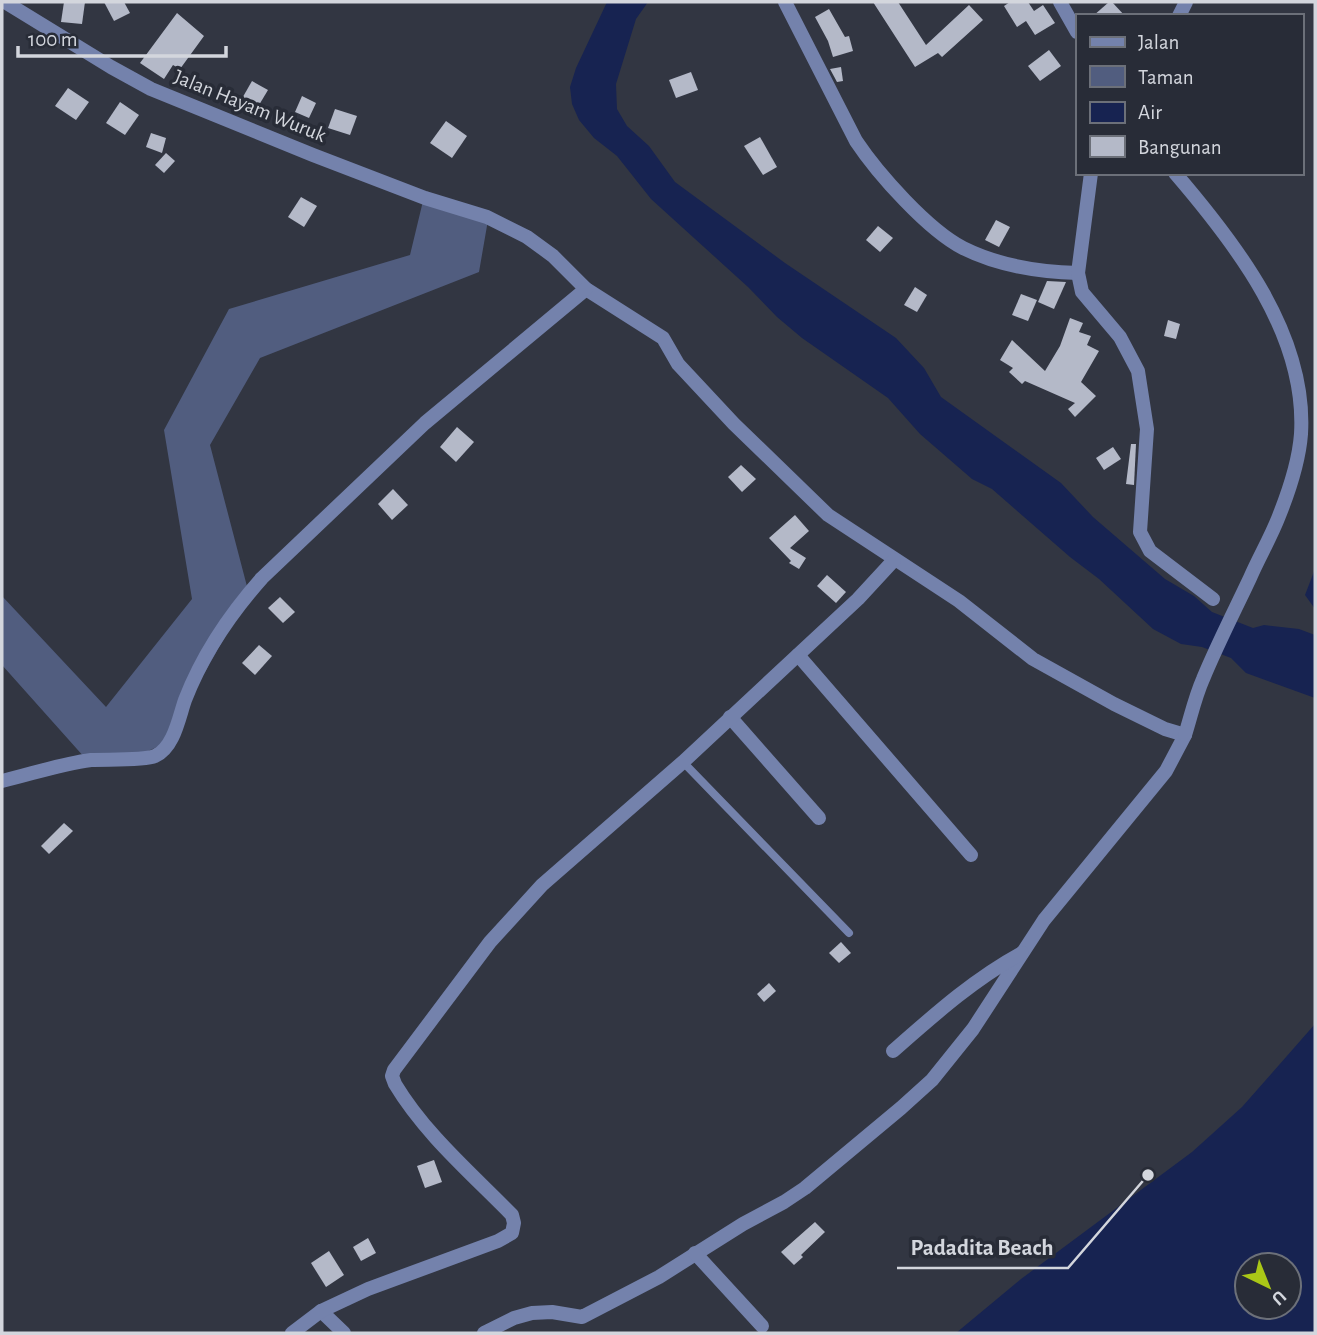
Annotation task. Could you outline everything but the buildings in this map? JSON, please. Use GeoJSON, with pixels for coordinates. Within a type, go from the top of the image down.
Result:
{"type":"FeatureCollection","features":[{"type":"Feature","properties":{"kind":"street","name":"Jalan Hayam Wuruk"},"geometry":{"type":"LineString","coordinates":[[5,2],[151,89],[313,155],[419,195],[487,217],[540,245],[586,289],[663,338],[678,364],[734,424],[828,515],[959,601],[1033,659],[1114,704],[1165,729],[1185,735]]}},
{"type":"Feature","properties":{"kind":"street"},"geometry":{"type":"LineString","coordinates":[[785,2],[856,141],[875,167],[918,213],[944,235],[968,250],[1002,262],[1044,271],[1078,273]]}},
{"type":"Feature","properties":{"kind":"street"},"geometry":{"type":"LineString","coordinates":[[1060,2],[1076,30]]}},
{"type":"Feature","properties":{"kind":"street"},"geometry":{"type":"LineString","coordinates":[[1091,175],[1078,273],[1082,292],[1120,337],[1138,371],[1147,429],[1140,532],[1150,551],[1213,599]]}},
{"type":"Feature","properties":{"kind":"street"},"geometry":{"type":"LineString","coordinates":[[484,1333],[514,1318],[532,1313],[552,1312],[582,1317],[659,1277],[805,1188],[932,1080],[973,1029],[1062,897],[1166,771],[1185,735],[1202,681],[1279,519],[1301,435],[1296,376],[1284,335],[1249,268],[1211,215],[1177,175]]}},
{"type":"Feature","properties":{"kind":"street"},"geometry":{"type":"LineString","coordinates":[[2,781],[56,766],[91,760],[154,757],[163,750],[170,741],[207,654],[256,586],[425,423],[586,289]]}},
{"type":"Feature","properties":{"kind":"street"},"geometry":{"type":"LineString","coordinates":[[292,1333],[321,1311],[368,1289],[498,1241],[512,1233],[512,1215],[451,1155],[402,1097],[393,1076],[401,1060],[490,942],[521,907],[683,762],[858,599],[894,560]]}},
{"type":"Feature","properties":{"kind":"street"},"geometry":{"type":"LineString","coordinates":[[798,654],[971,855]]}},
{"type":"Feature","properties":{"kind":"street"},"geometry":{"type":"LineString","coordinates":[[730,717],[819,818]]}},
{"type":"Feature","properties":{"kind":"street"},"geometry":{"type":"LineString","coordinates":[[893,1051],[958,995],[1023,952]]}},
{"type":"Feature","properties":{"kind":"street"},"geometry":{"type":"LineString","coordinates":[[695,1253],[762,1326]]}},
{"type":"Feature","properties":{"kind":"street"},"geometry":{"type":"LineString","coordinates":[[321,1311],[344,1333]]}},
{"type":"Feature","properties":{"kind":"lane"},"geometry":{"type":"LineString","coordinates":[[683,762],[849,933]]}},
{"type":"Feature","properties":{"kind":"green space"},"geometry":{"type":"Polygon","coordinates":[[[423,201],[488,220],[479,272],[260,358],[210,445],[249,594],[165,743],[144,753],[85,758],[2,665],[2,596],[106,707],[192,599],[164,430],[229,309],[410,255],[423,201]]]}},
{"type":"Feature","properties":{"kind":"water"},"geometry":{"type":"Polygon","coordinates":[[[607,2],[648,2],[636,19],[616,84],[617,109],[627,126],[649,146],[675,182],[785,263],[896,338],[924,368],[941,397],[1061,483],[1093,517],[1165,579],[1194,596],[1212,612],[1253,628],[1264,625],[1299,629],[1315,635],[1315,698],[1246,673],[1231,658],[1202,647],[1181,644],[1153,629],[1099,579],[992,489],[972,479],[920,434],[888,398],[802,338],[777,317],[651,199],[617,156],[594,138],[579,120],[572,104],[570,87],[576,68],[607,2]]]}},
{"type":"Feature","properties":{"kind":"water"},"geometry":{"type":"Polygon","coordinates":[[[1315,569],[1315,609],[1305,595],[1315,569]]]}},
{"type":"Feature","properties":{"kind":"water"},"geometry":{"type":"Polygon","coordinates":[[[1315,1024],[1315,1333],[956,1333],[1021,1279],[1192,1152],[1242,1107],[1315,1024]]]}},
{"type":"Feature","properties":{"kind":"place","name":"Padadita Beach"},"geometry":{"type":"Point","coordinates":[1148,1175]}}]}
